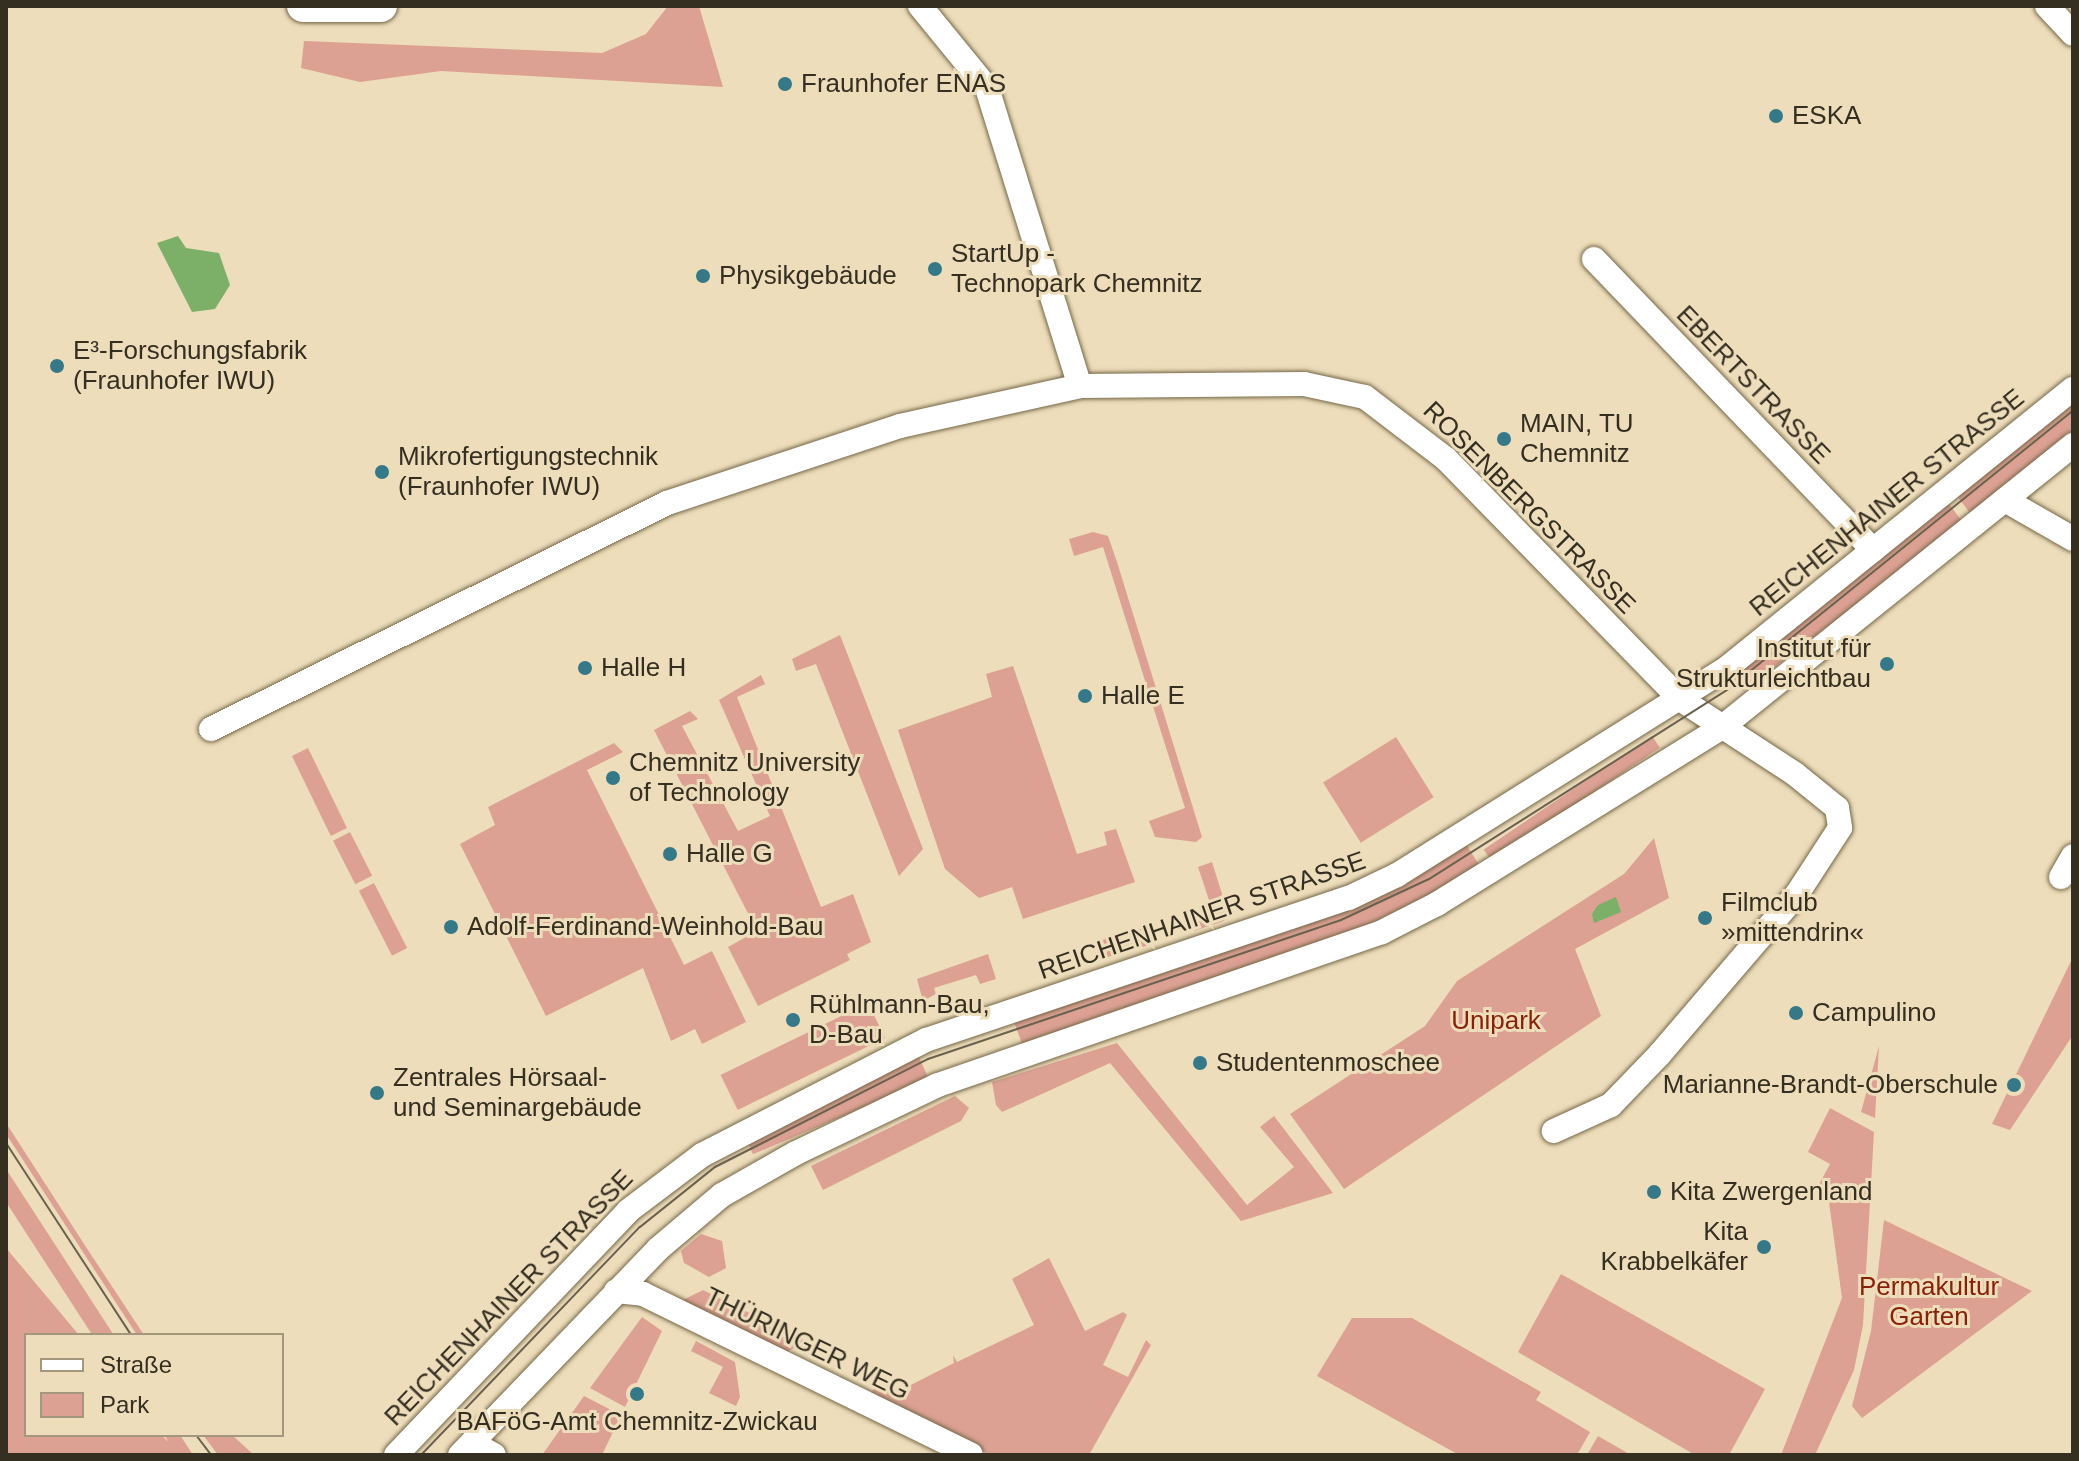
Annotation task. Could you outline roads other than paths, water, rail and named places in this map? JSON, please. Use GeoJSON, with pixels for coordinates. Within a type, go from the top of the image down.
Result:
{"type":"FeatureCollection","features":[{"type":"Feature","properties":{"kind":"main road"},"geometry":{"type":"LineString","coordinates":[[303,6],[381,6]]}},
{"type":"Feature","properties":{"kind":"street"},"geometry":{"type":"LineString","coordinates":[[920,6],[987,88],[1080,386]]}},
{"type":"Feature","properties":{"kind":"street"},"geometry":{"type":"LineString","coordinates":[[2047,6],[2073,34]]}},
{"type":"Feature","properties":{"kind":"street","name":"EBERTSTRASSE"},"geometry":{"type":"LineString","coordinates":[[1594,259],[1873,550]]}},
{"type":"Feature","properties":{"kind":"street","name":"ROSENBERGSTRASSE"},"geometry":{"type":"LineString","coordinates":[[211,729],[667,503],[791,462],[918,422],[1080,386],[1304,384],[1365,397],[1446,459],[1680,699],[1721,728]]}},
{"type":"Feature","properties":{"kind":"street","name":"REICHENHAINER STRASSE"},"geometry":{"type":"LineString","coordinates":[[396,1455],[628,1211],[729,1138],[940,1035],[1380,884],[1728,667],[2073,389]]}},
{"type":"Feature","properties":{"kind":"street"},"geometry":{"type":"LineString","coordinates":[[466,1449],[616,1291],[701,1210],[796,1153],[967,1073],[1399,925],[1492,873],[1721,728],[2073,445]]}},
{"type":"Feature","properties":{"kind":"street"},"geometry":{"type":"LineString","coordinates":[[2005,500],[2073,539]]}},
{"type":"Feature","properties":{"kind":"street"},"geometry":{"type":"LineString","coordinates":[[1554,1131],[1611,1105],[1637,1080],[1797,894],[1840,828],[1837,808],[1829,799],[1721,728]]}},
{"type":"Feature","properties":{"kind":"street","name":"THÜRINGER WEG"},"geometry":{"type":"LineString","coordinates":[[616,1291],[643,1294],[971,1455]]}},
{"type":"Feature","properties":{"kind":"street"},"geometry":{"type":"LineString","coordinates":[[466,1449],[494,1455]]}},
{"type":"Feature","properties":{"kind":"tram line"},"geometry":{"type":"LineString","coordinates":[[421,1455],[640,1227],[715,1167],[928,1059],[1341,920],[1429,879],[1728,689],[2073,411]]}},
{"type":"Feature","properties":{"kind":"tram line"},"geometry":{"type":"LineString","coordinates":[[6,1143],[130,1333]]}},
{"type":"Feature","properties":{"kind":"tram line"},"geometry":{"type":"LineString","coordinates":[[198,1437],[211,1455]]}},
{"type":"Feature","properties":{"kind":"place","name":"Fraunhofer ENAS"},"geometry":{"type":"Point","coordinates":[785,84]}},
{"type":"Feature","properties":{"kind":"place","name":"ESKA"},"geometry":{"type":"Point","coordinates":[1776,116]}},
{"type":"Feature","properties":{"kind":"place","name":"StartUp - Technopark Chemnitz"},"geometry":{"type":"Point","coordinates":[935,269]}},
{"type":"Feature","properties":{"kind":"place","name":"Physikgebäude"},"geometry":{"type":"Point","coordinates":[703,276]}},
{"type":"Feature","properties":{"kind":"place","name":"E³-Forschungsfabrik (Fraunhofer IWU)"},"geometry":{"type":"Point","coordinates":[57,366]}},
{"type":"Feature","properties":{"kind":"place","name":"MAIN, TU Chemnitz"},"geometry":{"type":"Point","coordinates":[1504,439]}},
{"type":"Feature","properties":{"kind":"place","name":"Mikrofertigungstechnik (Fraunhofer IWU)"},"geometry":{"type":"Point","coordinates":[382,472]}},
{"type":"Feature","properties":{"kind":"place","name":"Institut für Strukturleichtbau"},"geometry":{"type":"Point","coordinates":[1887,664]}},
{"type":"Feature","properties":{"kind":"place","name":"Halle H"},"geometry":{"type":"Point","coordinates":[585,668]}},
{"type":"Feature","properties":{"kind":"place","name":"Halle E"},"geometry":{"type":"Point","coordinates":[1085,696]}},
{"type":"Feature","properties":{"kind":"place","name":"Chemnitz University of Technology"},"geometry":{"type":"Point","coordinates":[613,778]}},
{"type":"Feature","properties":{"kind":"place","name":"Halle G"},"geometry":{"type":"Point","coordinates":[670,854]}},
{"type":"Feature","properties":{"kind":"place","name":"Filmclub »mittendrin«"},"geometry":{"type":"Point","coordinates":[1705,918]}},
{"type":"Feature","properties":{"kind":"place","name":"Adolf-Ferdinand-Weinhold-Bau"},"geometry":{"type":"Point","coordinates":[451,927]}},
{"type":"Feature","properties":{"kind":"place","name":"Campulino"},"geometry":{"type":"Point","coordinates":[1796,1013]}},
{"type":"Feature","properties":{"kind":"place","name":"Rühlmann-Bau, D-Bau"},"geometry":{"type":"Point","coordinates":[793,1020]}},
{"type":"Feature","properties":{"kind":"place","name":"Studentenmoschee"},"geometry":{"type":"Point","coordinates":[1200,1063]}},
{"type":"Feature","properties":{"kind":"place","name":"Marianne-Brandt-Oberschule"},"geometry":{"type":"Point","coordinates":[2014,1085]}},
{"type":"Feature","properties":{"kind":"place","name":"Zentrales Hörsaal- und Seminargebäude"},"geometry":{"type":"Point","coordinates":[377,1093]}},
{"type":"Feature","properties":{"kind":"place","name":"Kita Zwergenland"},"geometry":{"type":"Point","coordinates":[1654,1192]}},
{"type":"Feature","properties":{"kind":"place","name":"Kita Krabbelkäfer"},"geometry":{"type":"Point","coordinates":[1764,1247]}},
{"type":"Feature","properties":{"kind":"place","name":"BAFöG-Amt Chemnitz-Zwickau"},"geometry":{"type":"Point","coordinates":[637,1394]}},
{"type":"Feature","properties":{"kind":"park label","name":"Unipark"},"geometry":{"type":"Point","coordinates":[1496,1021]}},
{"type":"Feature","properties":{"kind":"park label","name":"Permakultur Garten"},"geometry":{"type":"Point","coordinates":[1929,1302]}}]}
